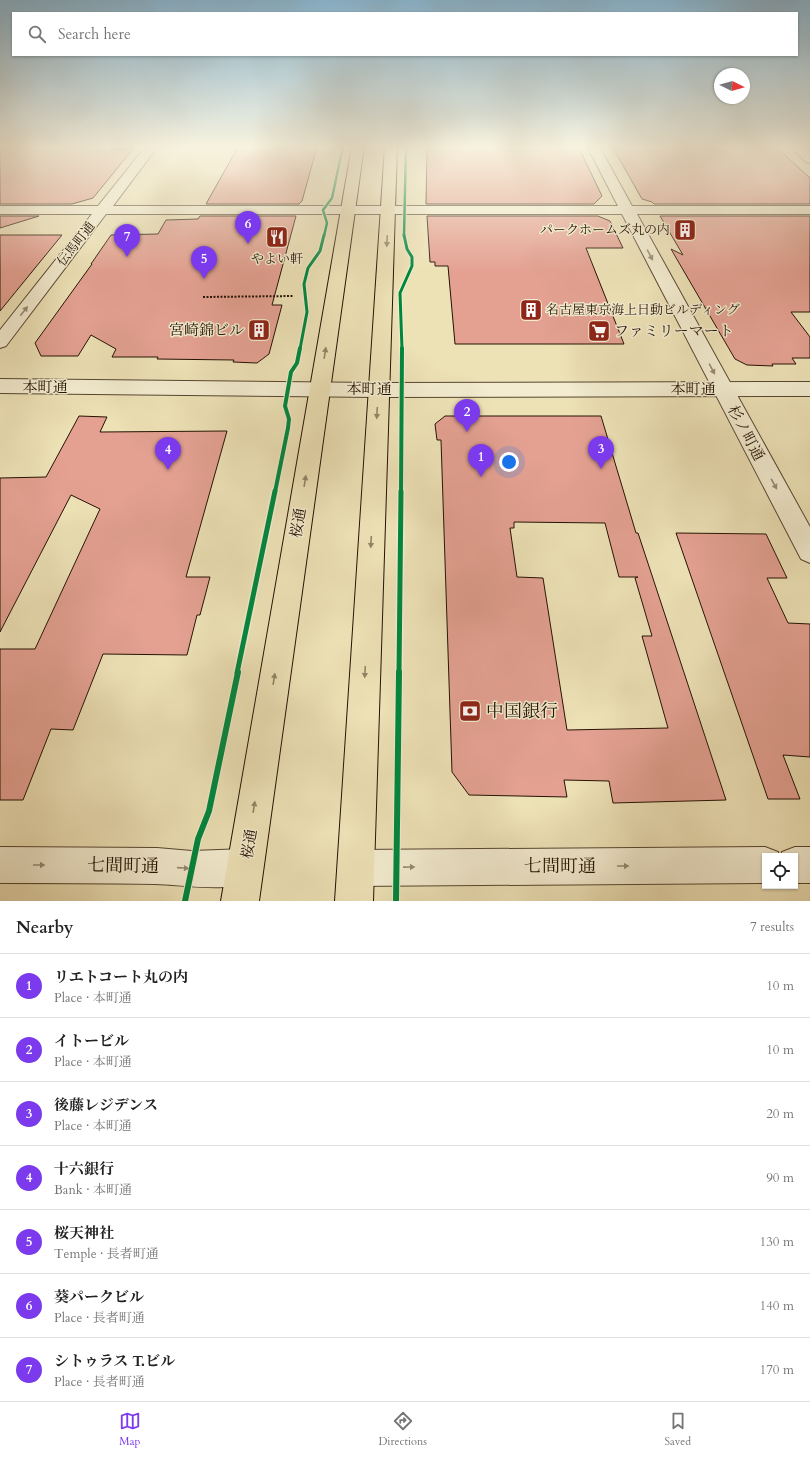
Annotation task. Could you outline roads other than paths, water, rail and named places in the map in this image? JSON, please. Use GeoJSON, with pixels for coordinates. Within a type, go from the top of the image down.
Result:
{"type":"FeatureCollection","features":[{"type":"Feature","properties":{"kind":"highway","name":"桜通"},"geometry":{"type":"LineString","coordinates":[[240,901],[351,188]]}},
{"type":"Feature","properties":{"kind":"highway"},"geometry":{"type":"LineString","coordinates":[[355,884],[389,188]]}},
{"type":"Feature","properties":{"kind":"street","name":"伝馬町通"},"geometry":{"type":"LineString","coordinates":[[0,342],[119,188]]}},
{"type":"Feature","properties":{"kind":"street","name":"杉ノ町通"},"geometry":{"type":"LineString","coordinates":[[615,188],[810,550]]}},
{"type":"Feature","properties":{"kind":"street"},"geometry":{"type":"LineString","coordinates":[[0,210],[810,210]]}},
{"type":"Feature","properties":{"kind":"street","name":"本町通"},"geometry":{"type":"LineString","coordinates":[[0,386],[378,390],[810,390]]}},
{"type":"Feature","properties":{"kind":"street","name":"七間町通"},"geometry":{"type":"LineString","coordinates":[[0,865],[157,866],[192,868],[245,867]]}},
{"type":"Feature","properties":{"kind":"street","name":"七間町通"},"geometry":{"type":"LineString","coordinates":[[355,884],[762,865]]}},
{"type":"Feature","properties":{"kind":"street"},"geometry":{"type":"LineString","coordinates":[[798,865],[810,865]]}},
{"type":"Feature","properties":{"kind":"place","name":"パークホームズ丸の内"},"geometry":{"type":"Point","coordinates":[685,230]}},
{"type":"Feature","properties":{"kind":"place","name":"やよい軒"},"geometry":{"type":"Point","coordinates":[277,237]}},
{"type":"Feature","properties":{"kind":"place","name":"葵パークビル"},"geometry":{"type":"Point","coordinates":[248,244]}},
{"type":"Feature","properties":{"kind":"place","name":"シトゥラス T.ビル"},"geometry":{"type":"Point","coordinates":[127,257]}},
{"type":"Feature","properties":{"kind":"place","name":"桜天神社"},"geometry":{"type":"Point","coordinates":[204,279]}},
{"type":"Feature","properties":{"kind":"place","name":"名古屋東京海上日動ビルディング"},"geometry":{"type":"Point","coordinates":[531,310]}},
{"type":"Feature","properties":{"kind":"place","name":"宮崎錦ビル"},"geometry":{"type":"Point","coordinates":[259,330]}},
{"type":"Feature","properties":{"kind":"place","name":"ファミリーマート"},"geometry":{"type":"Point","coordinates":[599,331]}},
{"type":"Feature","properties":{"kind":"place","name":"イトービル"},"geometry":{"type":"Point","coordinates":[467,432]}},
{"type":"Feature","properties":{"kind":"place","name":"後藤レジデンス"},"geometry":{"type":"Point","coordinates":[601,469]}},
{"type":"Feature","properties":{"kind":"place","name":"十六銀行"},"geometry":{"type":"Point","coordinates":[168,470]}},
{"type":"Feature","properties":{"kind":"place","name":"リエトコート丸の内"},"geometry":{"type":"Point","coordinates":[481,477]}},
{"type":"Feature","properties":{"kind":"place","name":"中国銀行"},"geometry":{"type":"Point","coordinates":[470,711]}}]}
